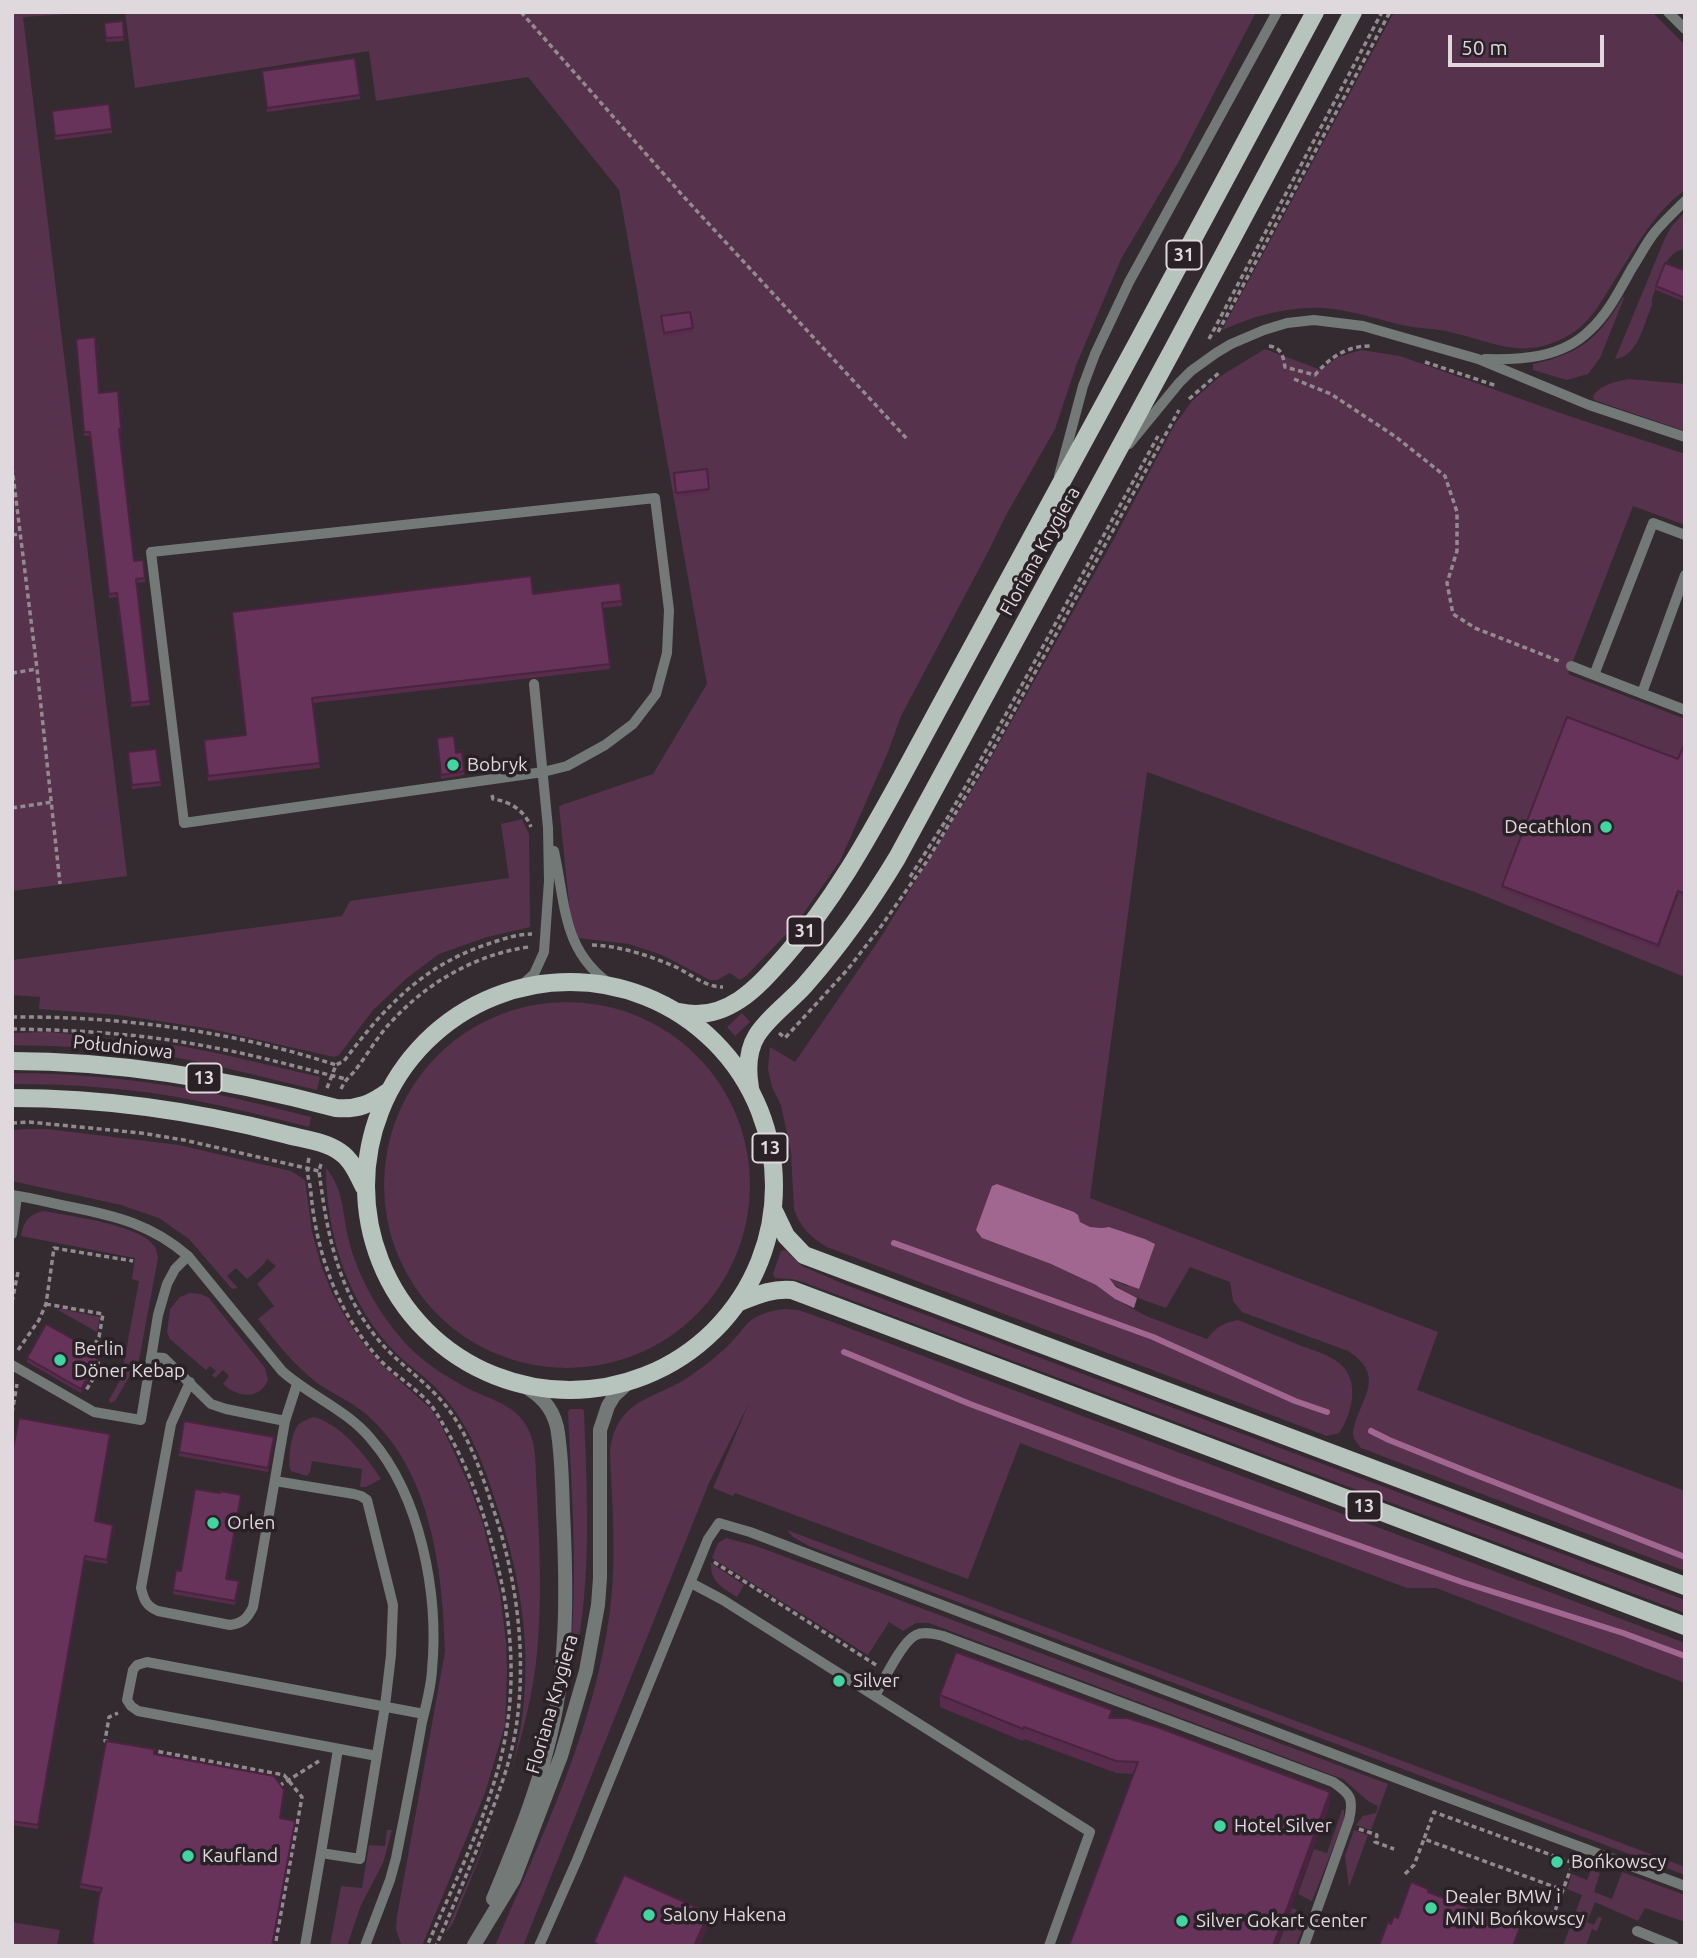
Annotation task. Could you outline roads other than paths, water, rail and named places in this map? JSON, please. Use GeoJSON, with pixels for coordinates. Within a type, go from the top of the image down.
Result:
{"type":"FeatureCollection","features":[{"type":"Feature","properties":{"kind":"main road","name":"Floriana Krygiera"},"geometry":{"type":"LineString","coordinates":[[675,1011],[709,1014],[737,1002],[786,955],[828,900],[870,834],[1315,12]]}},
{"type":"Feature","properties":{"kind":"main road","name":"Floriana Krygiera"},"geometry":{"type":"LineString","coordinates":[[751,1091],[748,1077],[749,1056],[758,1034],[834,950],[881,884],[1107,471],[1353,12]]}},
{"type":"Feature","properties":{"kind":"main road","name":"13"},"geometry":{"type":"LineString","coordinates":[[12,1098],[82,1100],[172,1110],[251,1125],[326,1145],[345,1156],[366,1191],[369,1224],[378,1258],[393,1289],[412,1317],[436,1341],[464,1361],[494,1376],[522,1385],[578,1391],[629,1382],[660,1369],[690,1352],[715,1329],[747,1289],[761,1258],[773,1208],[769,1139],[751,1091],[732,1062],[696,1026],[675,1011],[653,999],[612,986],[570,982],[519,988],[486,999],[443,1026],[418,1049],[389,1091]]}},
{"type":"Feature","properties":{"kind":"main road","name":"Południowa"},"geometry":{"type":"LineString","coordinates":[[12,1061],[77,1062],[164,1072],[217,1080],[336,1108],[366,1106],[389,1091]]}},
{"type":"Feature","properties":{"kind":"main road"},"geometry":{"type":"LineString","coordinates":[[366,1191],[371,1139],[389,1091]]}},
{"type":"Feature","properties":{"kind":"main road","name":"13"},"geometry":{"type":"LineString","coordinates":[[773,1208],[786,1237],[804,1255],[1685,1587]]}},
{"type":"Feature","properties":{"kind":"main road","name":"13"},"geometry":{"type":"LineString","coordinates":[[737,1303],[766,1292],[792,1290],[1685,1626]]}},
{"type":"Feature","properties":{"kind":"street","name":"Floriana Krygiera"},"geometry":{"type":"LineString","coordinates":[[474,1946],[514,1879],[561,1756],[583,1680],[593,1635],[600,1578],[600,1430],[608,1406],[629,1382]]}},
{"type":"Feature","properties":{"kind":"street","name":"Floriana Krygiera"},"geometry":{"type":"LineString","coordinates":[[474,1946],[515,1846],[548,1749],[565,1634],[565,1550],[557,1427],[555,1418],[544,1401],[522,1385]]}},
{"type":"Feature","properties":{"kind":"lane","name":"Floriana Krygiera"},"geometry":{"type":"LineString","coordinates":[[1053,498],[1083,386],[1095,354],[1129,282],[1277,12]]}},
{"type":"Feature","properties":{"kind":"lane"},"geometry":{"type":"LineString","coordinates":[[1668,12],[1685,29]]}},
{"type":"Feature","properties":{"kind":"lane"},"geometry":{"type":"LineString","coordinates":[[1478,359],[1518,360],[1558,351],[1582,338],[1605,312],[1655,232],[1685,201]]}},
{"type":"Feature","properties":{"kind":"lane"},"geometry":{"type":"LineString","coordinates":[[1107,471],[1157,408],[1191,371],[1231,344],[1264,330],[1298,321],[1314,320],[1363,326],[1478,359],[1589,405],[1685,437]]}},
{"type":"Feature","properties":{"kind":"lane"},"geometry":{"type":"LineString","coordinates":[[655,498],[670,610],[667,653],[656,694],[633,724],[605,745],[567,766],[543,772],[184,823],[151,552],[655,498]]}},
{"type":"Feature","properties":{"kind":"lane"},"geometry":{"type":"LineString","coordinates":[[1594,675],[1653,523],[1685,535]]}},
{"type":"Feature","properties":{"kind":"lane"},"geometry":{"type":"LineString","coordinates":[[1642,693],[1685,575]]}},
{"type":"Feature","properties":{"kind":"lane"},"geometry":{"type":"LineString","coordinates":[[1571,666],[1685,710]]}},
{"type":"Feature","properties":{"kind":"lane"},"geometry":{"type":"LineString","coordinates":[[519,988],[534,974],[544,953],[549,881],[548,828],[534,684]]}},
{"type":"Feature","properties":{"kind":"lane"},"geometry":{"type":"LineString","coordinates":[[548,828],[571,936],[589,967],[612,986]]}},
{"type":"Feature","properties":{"kind":"lane"},"geometry":{"type":"LineString","coordinates":[[12,1234],[15,1196],[110,1215],[153,1230],[171,1241],[188,1256],[282,1371],[297,1384],[350,1418],[371,1438],[404,1491],[414,1517],[431,1592],[434,1634],[432,1672],[396,1858],[365,1946]]}},
{"type":"Feature","properties":{"kind":"lane"},"geometry":{"type":"LineString","coordinates":[[12,1365],[94,1412],[141,1420],[167,1284],[175,1269],[188,1256]]}},
{"type":"Feature","properties":{"kind":"lane"},"geometry":{"type":"LineString","coordinates":[[151,1357],[164,1358],[211,1404],[285,1421]]}},
{"type":"Feature","properties":{"kind":"lane"},"geometry":{"type":"LineString","coordinates":[[190,1382],[171,1424],[141,1588],[148,1606],[158,1611],[230,1625],[242,1623],[248,1618],[253,1607],[285,1421],[297,1384]]}},
{"type":"Feature","properties":{"kind":"lane"},"geometry":{"type":"LineString","coordinates":[[275,1481],[354,1494],[367,1500],[393,1605],[385,1706],[360,1859],[321,1853]]}},
{"type":"Feature","properties":{"kind":"lane"},"geometry":{"type":"LineString","coordinates":[[540,1946],[708,1539],[719,1523],[750,1532],[1433,1793],[1685,1886]]}},
{"type":"Feature","properties":{"kind":"lane"},"geometry":{"type":"LineString","coordinates":[[691,1583],[723,1600],[1090,1832],[1049,1946]]}},
{"type":"Feature","properties":{"kind":"lane"},"geometry":{"type":"LineString","coordinates":[[875,1696],[906,1642],[916,1635],[928,1633],[943,1636],[1333,1782],[1346,1790],[1353,1804],[1304,1946]]}},
{"type":"Feature","properties":{"kind":"lane"},"geometry":{"type":"LineString","coordinates":[[377,1756],[138,1711],[127,1700],[133,1670],[137,1665],[147,1662],[424,1714]]}},
{"type":"Feature","properties":{"kind":"lane"},"geometry":{"type":"LineString","coordinates":[[305,1946],[338,1749]]}},
{"type":"Feature","properties":{"kind":"lane"},"geometry":{"type":"LineString","coordinates":[[1637,1931],[1674,1946]]}},
{"type":"Feature","properties":{"kind":"waterway"},"geometry":{"type":"LineString","coordinates":[[894,1243],[1153,1337],[1295,1401],[1327,1412]]}},
{"type":"Feature","properties":{"kind":"waterway"},"geometry":{"type":"LineString","coordinates":[[844,1352],[970,1404],[1179,1482],[1462,1582],[1623,1633],[1685,1656]]}},
{"type":"Feature","properties":{"kind":"waterway"},"geometry":{"type":"LineString","coordinates":[[1371,1431],[1685,1557]]}},
{"type":"Feature","properties":{"kind":"place","name":"Bobryk"},"geometry":{"type":"Point","coordinates":[453,765]}},
{"type":"Feature","properties":{"kind":"place","name":"Decathlon"},"geometry":{"type":"Point","coordinates":[1606,827]}},
{"type":"Feature","properties":{"kind":"place","name":"Berlin Döner Kebap"},"geometry":{"type":"Point","coordinates":[60,1360]}},
{"type":"Feature","properties":{"kind":"place","name":"Orlen"},"geometry":{"type":"Point","coordinates":[213,1523]}},
{"type":"Feature","properties":{"kind":"place","name":"Silver"},"geometry":{"type":"Point","coordinates":[839,1681]}},
{"type":"Feature","properties":{"kind":"place","name":"Hotel Silver"},"geometry":{"type":"Point","coordinates":[1220,1826]}},
{"type":"Feature","properties":{"kind":"place","name":"Kaufland"},"geometry":{"type":"Point","coordinates":[188,1856]}},
{"type":"Feature","properties":{"kind":"place","name":"Bońkowscy"},"geometry":{"type":"Point","coordinates":[1557,1862]}},
{"type":"Feature","properties":{"kind":"place","name":"Dealer BMW i MINI Bońkowscy"},"geometry":{"type":"Point","coordinates":[1431,1908]}},
{"type":"Feature","properties":{"kind":"place","name":"Salony Hakena"},"geometry":{"type":"Point","coordinates":[649,1915]}},
{"type":"Feature","properties":{"kind":"place","name":"Silver Gokart Center"},"geometry":{"type":"Point","coordinates":[1182,1921]}}]}
